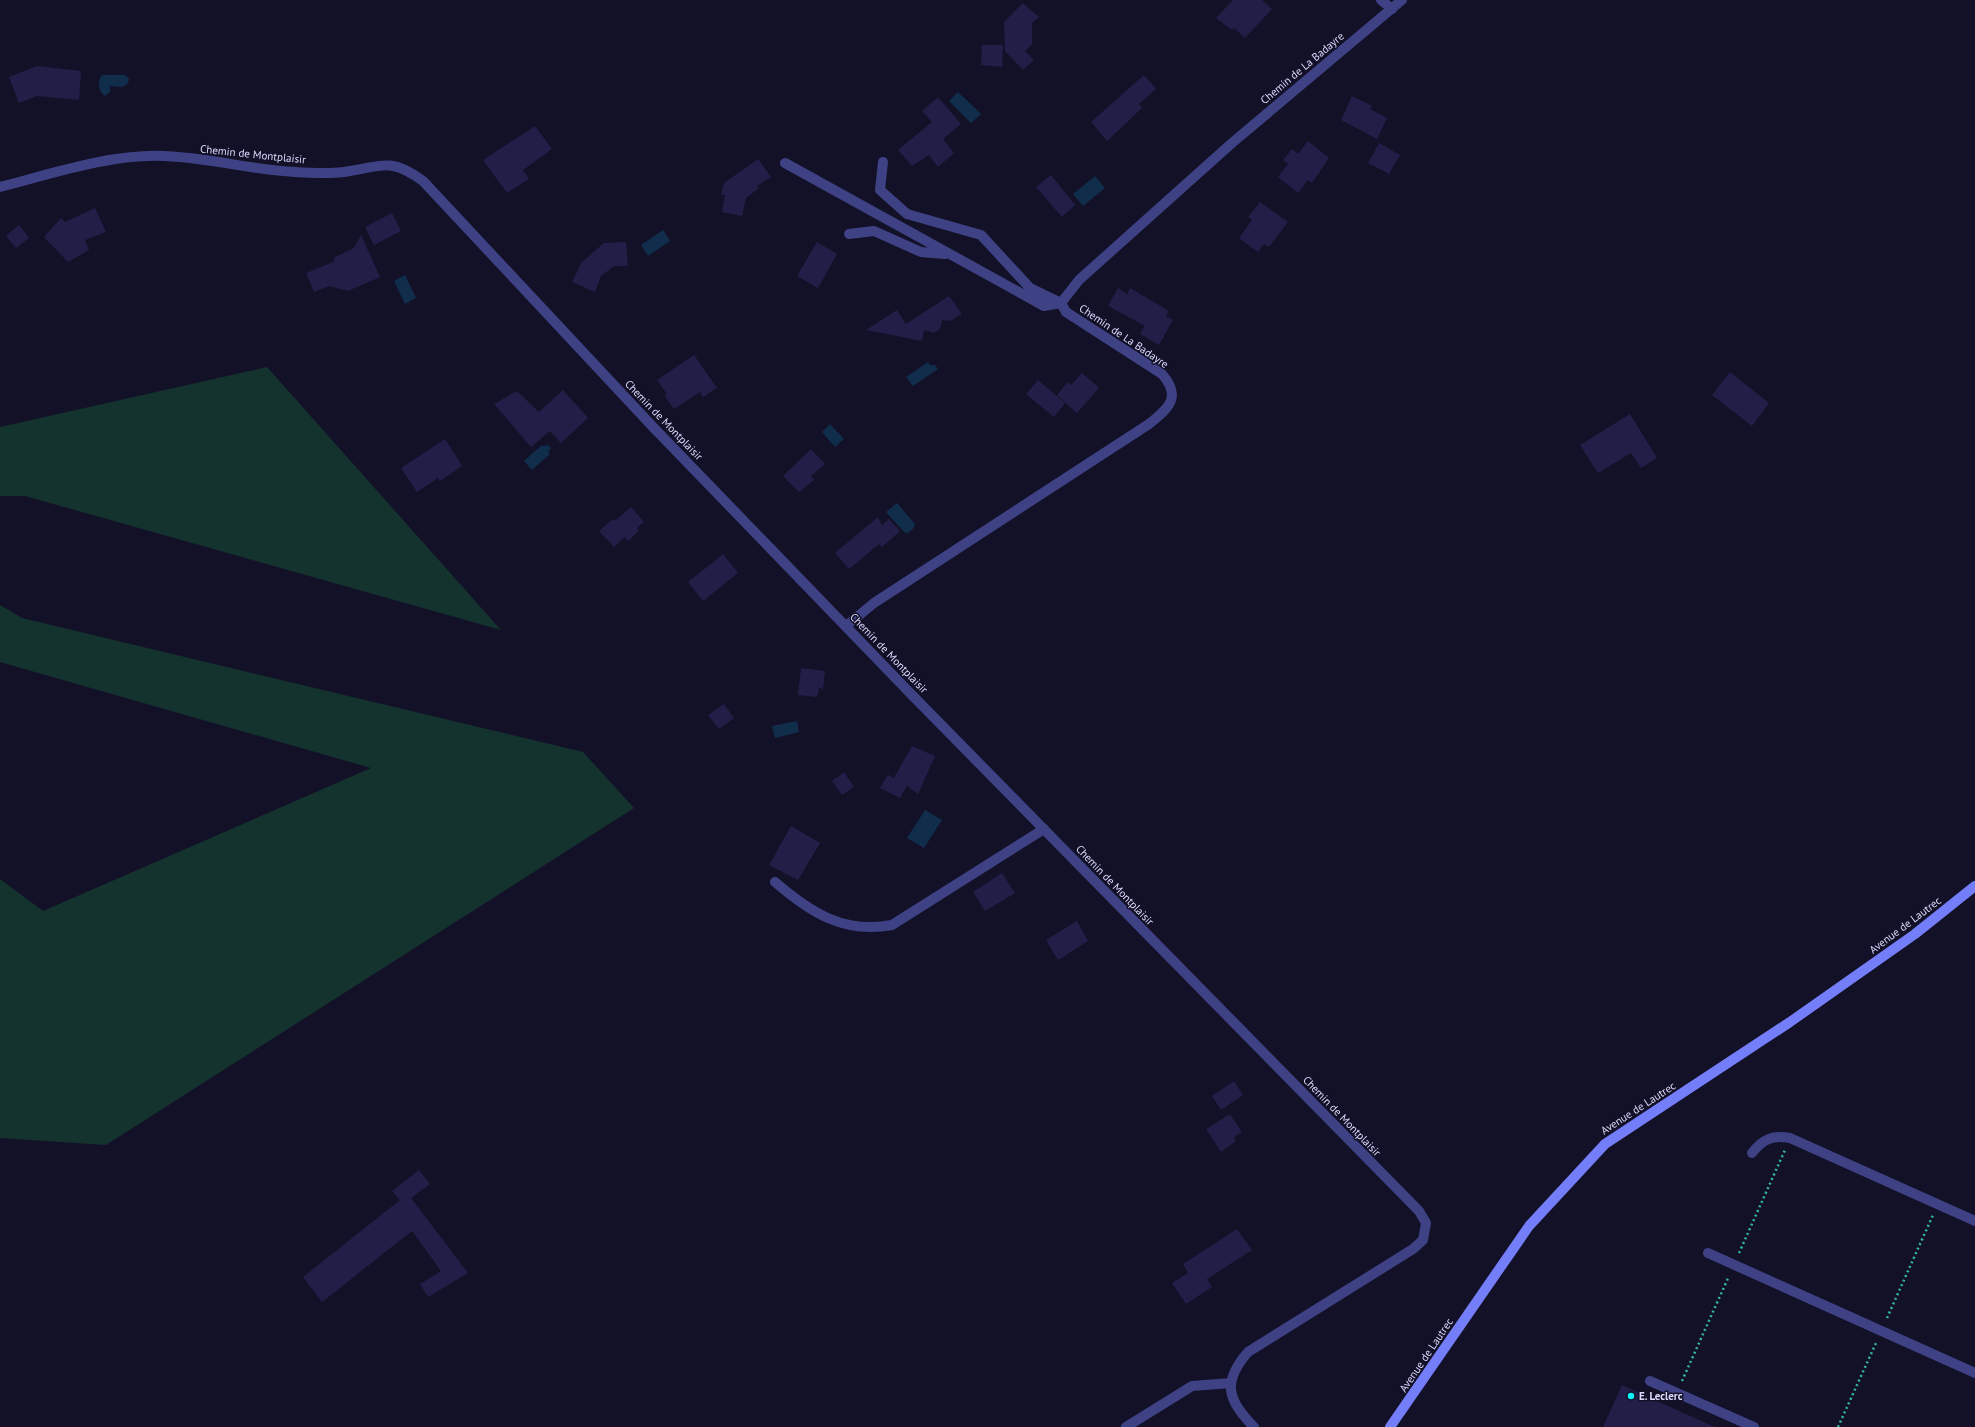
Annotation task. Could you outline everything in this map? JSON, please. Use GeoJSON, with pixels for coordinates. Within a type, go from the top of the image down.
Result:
{"type":"FeatureCollection","features":[{"type":"Feature","properties":{"kind":"main road","name":"Avenue de Lautrec"},"geometry":{"type":"LineString","coordinates":[[1392,1426],[1529,1226],[1605,1144],[1790,1022],[1916,934],[1975,886]]}},
{"type":"Feature","properties":{"kind":"street"},"geometry":{"type":"LineString","coordinates":[[1381,0],[1392,9]]}},
{"type":"Feature","properties":{"kind":"street","name":"Chemin de La Badayre"},"geometry":{"type":"LineString","coordinates":[[846,626],[874,603],[1149,424],[1165,411],[1173,397],[1171,384],[1162,374],[1066,312],[1061,303],[1078,280],[1306,79],[1402,0]]}},
{"type":"Feature","properties":{"kind":"street","name":"Chemin de Montplaisir"},"geometry":{"type":"LineString","coordinates":[[0,187],[106,161],[163,156],[294,172],[343,172],[376,165],[395,165],[408,170],[423,181],[654,428],[1419,1212],[1426,1223],[1423,1240],[1413,1249],[1248,1352],[1236,1366],[1231,1383],[1233,1400],[1242,1415],[1254,1427]]}},
{"type":"Feature","properties":{"kind":"street"},"geometry":{"type":"LineString","coordinates":[[883,162],[880,190],[907,214],[981,234],[1030,288],[1061,303]]}},
{"type":"Feature","properties":{"kind":"street"},"geometry":{"type":"LineString","coordinates":[[785,163],[1044,306],[1061,303]]}},
{"type":"Feature","properties":{"kind":"street"},"geometry":{"type":"LineString","coordinates":[[849,234],[874,231],[921,252],[950,254]]}},
{"type":"Feature","properties":{"kind":"street"},"geometry":{"type":"LineString","coordinates":[[775,882],[791,896],[833,921],[851,927],[875,928],[892,925],[1044,829]]}},
{"type":"Feature","properties":{"kind":"street"},"geometry":{"type":"LineString","coordinates":[[1752,1153],[1768,1138],[1778,1136],[1790,1138],[1975,1220]]}},
{"type":"Feature","properties":{"kind":"street"},"geometry":{"type":"LineString","coordinates":[[1708,1253],[1975,1373]]}},
{"type":"Feature","properties":{"kind":"street"},"geometry":{"type":"LineString","coordinates":[[1650,1381],[1754,1427]]}},
{"type":"Feature","properties":{"kind":"street"},"geometry":{"type":"LineString","coordinates":[[1126,1427],[1192,1386],[1231,1383]]}},
{"type":"Feature","properties":{"kind":"path"},"geometry":{"type":"LineString","coordinates":[[1838,1427],[1938,1204]]}},
{"type":"Feature","properties":{"kind":"green space"},"geometry":{"type":"Polygon","coordinates":[[[267,367],[501,630],[25,496],[0,496],[0,427],[267,367]]]}},
{"type":"Feature","properties":{"kind":"green space"},"geometry":{"type":"Polygon","coordinates":[[[0,605],[22,618],[583,752],[634,808],[106,1145],[0,1138],[0,879],[43,911],[371,768],[0,662],[0,605]]]}},
{"type":"Feature","properties":{"kind":"water"},"geometry":{"type":"Polygon","coordinates":[[[102,75],[125,75],[129,79],[128,83],[123,87],[110,86],[110,92],[105,96],[101,92],[99,86],[99,80],[102,75]]]}},
{"type":"Feature","properties":{"kind":"water"},"geometry":{"type":"Polygon","coordinates":[[[958,92],[981,114],[971,123],[949,101],[958,92]]]}},
{"type":"Feature","properties":{"kind":"water"},"geometry":{"type":"Polygon","coordinates":[[[1095,176],[1105,188],[1083,206],[1073,194],[1095,176]]]}},
{"type":"Feature","properties":{"kind":"water"},"geometry":{"type":"Polygon","coordinates":[[[663,230],[670,241],[648,256],[641,245],[663,230]]]}},
{"type":"Feature","properties":{"kind":"water"},"geometry":{"type":"Polygon","coordinates":[[[405,275],[416,298],[405,304],[394,281],[405,275]]]}},
{"type":"Feature","properties":{"kind":"water"},"geometry":{"type":"Polygon","coordinates":[[[928,362],[930,365],[935,365],[938,369],[913,386],[906,377],[928,362]]]}},
{"type":"Feature","properties":{"kind":"water"},"geometry":{"type":"Polygon","coordinates":[[[830,424],[844,439],[835,447],[822,432],[830,424]]]}},
{"type":"Feature","properties":{"kind":"water"},"geometry":{"type":"Polygon","coordinates":[[[542,445],[548,445],[551,448],[548,452],[550,454],[532,470],[524,461],[542,445]]]}},
{"type":"Feature","properties":{"kind":"water"},"geometry":{"type":"Polygon","coordinates":[[[897,503],[915,524],[913,529],[908,533],[904,532],[886,512],[897,503]]]}},
{"type":"Feature","properties":{"kind":"water"},"geometry":{"type":"Polygon","coordinates":[[[797,721],[799,732],[775,738],[772,726],[797,721]]]}},
{"type":"Feature","properties":{"kind":"water"},"geometry":{"type":"Polygon","coordinates":[[[925,810],[942,820],[924,848],[907,838],[925,810]]]}},
{"type":"Feature","properties":{"kind":"building"},"geometry":{"type":"Polygon","coordinates":[[[1233,0],[1262,0],[1272,9],[1245,38],[1234,28],[1232,30],[1216,18],[1233,0]]]}},
{"type":"Feature","properties":{"kind":"building"},"geometry":{"type":"Polygon","coordinates":[[[1023,3],[1039,17],[1032,23],[1032,44],[1025,51],[1034,60],[1023,70],[1005,51],[1004,22],[1023,3]]]}},
{"type":"Feature","properties":{"kind":"building"},"geometry":{"type":"Polygon","coordinates":[[[982,45],[1003,45],[1002,67],[981,65],[982,45]]]}},
{"type":"Feature","properties":{"kind":"building"},"geometry":{"type":"Polygon","coordinates":[[[37,66],[81,71],[79,100],[37,96],[19,103],[9,77],[37,66]]]}},
{"type":"Feature","properties":{"kind":"building"},"geometry":{"type":"Polygon","coordinates":[[[1144,75],[1156,89],[1139,104],[1142,108],[1107,141],[1091,122],[1144,75]]]}},
{"type":"Feature","properties":{"kind":"building"},"geometry":{"type":"Polygon","coordinates":[[[1352,96],[1372,106],[1370,109],[1387,118],[1377,139],[1341,120],[1352,96]]]}},
{"type":"Feature","properties":{"kind":"building"},"geometry":{"type":"Polygon","coordinates":[[[938,97],[961,124],[943,139],[954,153],[938,167],[929,155],[912,166],[898,150],[932,122],[922,111],[938,97]]]}},
{"type":"Feature","properties":{"kind":"building"},"geometry":{"type":"Polygon","coordinates":[[[535,126],[552,149],[523,170],[529,179],[507,193],[483,160],[535,126]]]}},
{"type":"Feature","properties":{"kind":"building"},"geometry":{"type":"Polygon","coordinates":[[[1308,141],[1329,158],[1312,183],[1308,180],[1298,193],[1278,177],[1288,164],[1283,160],[1292,149],[1298,154],[1308,141]]]}},
{"type":"Feature","properties":{"kind":"building"},"geometry":{"type":"Polygon","coordinates":[[[1379,143],[1400,155],[1389,174],[1368,163],[1379,143]]]}},
{"type":"Feature","properties":{"kind":"building"},"geometry":{"type":"Polygon","coordinates":[[[758,159],[771,177],[757,186],[759,188],[746,198],[742,216],[722,212],[725,195],[721,195],[724,183],[758,159]]]}},
{"type":"Feature","properties":{"kind":"building"},"geometry":{"type":"Polygon","coordinates":[[[1051,175],[1075,205],[1062,217],[1036,187],[1051,175]]]}},
{"type":"Feature","properties":{"kind":"building"},"geometry":{"type":"Polygon","coordinates":[[[1260,202],[1288,222],[1269,247],[1264,244],[1258,252],[1239,238],[1252,220],[1248,217],[1260,202]]]}},
{"type":"Feature","properties":{"kind":"building"},"geometry":{"type":"Polygon","coordinates":[[[95,208],[106,232],[85,240],[89,250],[68,262],[44,237],[61,218],[65,222],[95,208]]]}},
{"type":"Feature","properties":{"kind":"building"},"geometry":{"type":"Polygon","coordinates":[[[392,213],[401,231],[374,245],[365,227],[392,213]]]}},
{"type":"Feature","properties":{"kind":"building"},"geometry":{"type":"Polygon","coordinates":[[[19,225],[29,238],[16,248],[6,236],[19,225]]]}},
{"type":"Feature","properties":{"kind":"building"},"geometry":{"type":"Polygon","coordinates":[[[361,235],[380,277],[348,291],[329,286],[314,292],[306,273],[333,262],[335,257],[354,248],[361,235]]]}},
{"type":"Feature","properties":{"kind":"building"},"geometry":{"type":"Polygon","coordinates":[[[626,242],[628,266],[614,266],[601,276],[595,292],[572,282],[582,262],[604,243],[626,242]]]}},
{"type":"Feature","properties":{"kind":"building"},"geometry":{"type":"Polygon","coordinates":[[[817,242],[837,254],[818,288],[797,276],[817,242]]]}},
{"type":"Feature","properties":{"kind":"building"},"geometry":{"type":"Polygon","coordinates":[[[1118,288],[1127,294],[1130,288],[1169,311],[1166,316],[1173,320],[1159,345],[1140,334],[1145,326],[1108,306],[1118,288]]]}},
{"type":"Feature","properties":{"kind":"building"},"geometry":{"type":"Polygon","coordinates":[[[949,296],[962,314],[950,321],[942,320],[940,329],[934,333],[924,330],[922,341],[866,330],[897,310],[906,324],[949,296]]]}},
{"type":"Feature","properties":{"kind":"building"},"geometry":{"type":"Polygon","coordinates":[[[694,355],[717,388],[703,397],[700,392],[674,409],[664,395],[667,394],[657,380],[694,355]]]}},
{"type":"Feature","properties":{"kind":"building"},"geometry":{"type":"Polygon","coordinates":[[[1730,372],[1769,403],[1752,426],[1712,395],[1730,372]]]}},
{"type":"Feature","properties":{"kind":"building"},"geometry":{"type":"Polygon","coordinates":[[[1082,373],[1099,388],[1077,413],[1057,395],[1068,382],[1071,385],[1082,373]]]}},
{"type":"Feature","properties":{"kind":"building"},"geometry":{"type":"Polygon","coordinates":[[[1038,380],[1065,403],[1054,417],[1026,394],[1038,380]]]}},
{"type":"Feature","properties":{"kind":"building"},"geometry":{"type":"Polygon","coordinates":[[[563,390],[588,418],[561,443],[550,431],[531,447],[494,404],[517,391],[539,412],[563,390]]]}},
{"type":"Feature","properties":{"kind":"building"},"geometry":{"type":"Polygon","coordinates":[[[1630,414],[1657,458],[1641,468],[1631,453],[1598,473],[1580,445],[1630,414]]]}},
{"type":"Feature","properties":{"kind":"building"},"geometry":{"type":"Polygon","coordinates":[[[445,439],[462,466],[440,481],[438,478],[417,492],[401,468],[445,439]]]}},
{"type":"Feature","properties":{"kind":"building"},"geometry":{"type":"Polygon","coordinates":[[[811,449],[825,464],[811,476],[814,480],[799,492],[783,476],[811,449]]]}},
{"type":"Feature","properties":{"kind":"building"},"geometry":{"type":"Polygon","coordinates":[[[631,507],[644,522],[637,528],[639,531],[628,541],[625,537],[614,547],[599,531],[613,519],[615,521],[631,507]]]}},
{"type":"Feature","properties":{"kind":"building"},"geometry":{"type":"Polygon","coordinates":[[[878,517],[882,525],[889,519],[900,531],[882,547],[879,544],[849,569],[835,553],[878,517]]]}},
{"type":"Feature","properties":{"kind":"building"},"geometry":{"type":"Polygon","coordinates":[[[723,554],[738,573],[703,601],[688,582],[723,554]]]}},
{"type":"Feature","properties":{"kind":"building"},"geometry":{"type":"Polygon","coordinates":[[[801,668],[825,671],[823,689],[819,688],[817,697],[798,695],[801,668]]]}},
{"type":"Feature","properties":{"kind":"building"},"geometry":{"type":"Polygon","coordinates":[[[724,704],[734,718],[719,729],[708,715],[724,704]]]}},
{"type":"Feature","properties":{"kind":"building"},"geometry":{"type":"Polygon","coordinates":[[[912,746],[935,756],[918,794],[907,786],[900,798],[880,788],[888,775],[894,778],[912,746]]]}},
{"type":"Feature","properties":{"kind":"building"},"geometry":{"type":"Polygon","coordinates":[[[844,772],[854,787],[842,795],[832,781],[844,772]]]}},
{"type":"Feature","properties":{"kind":"building"},"geometry":{"type":"Polygon","coordinates":[[[791,826],[820,843],[798,880],[769,865],[791,826]]]}},
{"type":"Feature","properties":{"kind":"building"},"geometry":{"type":"Polygon","coordinates":[[[1002,873],[1015,893],[985,911],[973,892],[1002,873]]]}},
{"type":"Feature","properties":{"kind":"building"},"geometry":{"type":"Polygon","coordinates":[[[1077,921],[1088,941],[1058,960],[1046,940],[1077,921]]]}},
{"type":"Feature","properties":{"kind":"building"},"geometry":{"type":"Polygon","coordinates":[[[1234,1081],[1243,1095],[1221,1110],[1212,1096],[1234,1081]]]}},
{"type":"Feature","properties":{"kind":"building"},"geometry":{"type":"Polygon","coordinates":[[[1230,1114],[1242,1132],[1234,1137],[1236,1141],[1221,1152],[1206,1129],[1230,1114]]]}},
{"type":"Feature","properties":{"kind":"building"},"geometry":{"type":"Polygon","coordinates":[[[419,1170],[430,1184],[411,1198],[468,1273],[428,1297],[420,1284],[441,1271],[412,1231],[322,1302],[303,1277],[400,1200],[392,1191],[419,1170]]]}},
{"type":"Feature","properties":{"kind":"building"},"geometry":{"type":"Polygon","coordinates":[[[1237,1229],[1252,1250],[1207,1279],[1212,1287],[1186,1304],[1172,1283],[1188,1273],[1183,1264],[1237,1229]]]}},
{"type":"Feature","properties":{"kind":"building","name":"E. Leclerc"},"geometry":{"type":"Polygon","coordinates":[[[1622,1385],[1670,1407],[1715,1427],[1603,1427],[1622,1385]]]}},
{"type":"Feature","properties":{"kind":"place","name":"E. Leclerc"},"geometry":{"type":"Point","coordinates":[1631,1396]}}]}
